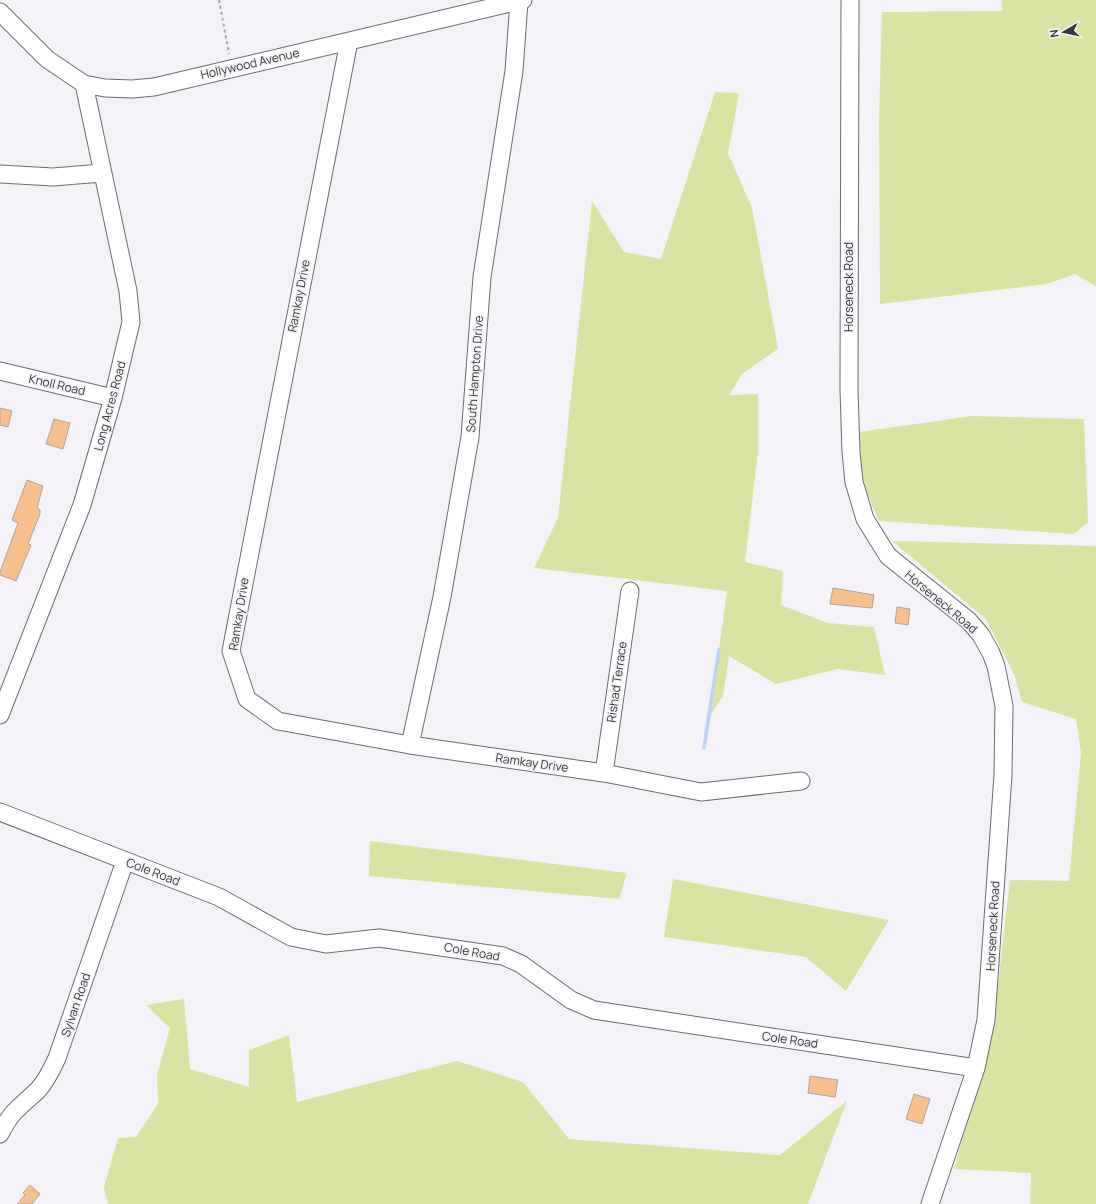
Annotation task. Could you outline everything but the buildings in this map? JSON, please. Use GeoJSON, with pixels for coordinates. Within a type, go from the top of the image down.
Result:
{"type":"FeatureCollection","features":[{"type":"Feature","properties":{"kind":"street","name":"Hollywood Avenue"},"geometry":{"type":"LineString","coordinates":[[0,12],[47,59],[84,84],[105,88],[132,89],[154,87],[521,0]]}},
{"type":"Feature","properties":{"kind":"street","name":"South Hampton Drive"},"geometry":{"type":"LineString","coordinates":[[410,745],[442,597],[470,438],[482,278],[514,71],[521,0]]}},
{"type":"Feature","properties":{"kind":"street","name":"Horseneck Road"},"geometry":{"type":"LineString","coordinates":[[850,0],[849,390],[851,452],[854,482],[865,520],[888,556],[969,621],[981,635],[991,652],[996,666],[1004,706],[1002,783],[989,998],[983,1042],[976,1068],[930,1204]]}},
{"type":"Feature","properties":{"kind":"street","name":"Ramkay Drive"},"geometry":{"type":"LineString","coordinates":[[349,41],[231,650],[247,699],[278,721],[410,745],[604,774],[701,792],[801,781]]}},
{"type":"Feature","properties":{"kind":"street","name":"Long Acres Road"},"geometry":{"type":"LineString","coordinates":[[0,715],[82,505],[113,398],[131,322],[128,291],[84,84]]}},
{"type":"Feature","properties":{"kind":"street"},"geometry":{"type":"LineString","coordinates":[[0,174],[53,177],[102,173]]}},
{"type":"Feature","properties":{"kind":"street","name":"Knoll Road"},"geometry":{"type":"LineString","coordinates":[[0,371],[113,398]]}},
{"type":"Feature","properties":{"kind":"street","name":"Rishad Terrace"},"geometry":{"type":"LineString","coordinates":[[604,774],[630,591]]}},
{"type":"Feature","properties":{"kind":"street","name":"Cole Road"},"geometry":{"type":"LineString","coordinates":[[0,812],[219,897],[291,937],[304,941],[326,944],[379,938],[503,956],[521,964],[571,1000],[594,1010],[976,1068]]}},
{"type":"Feature","properties":{"kind":"street","name":"Sylvan Road"},"geometry":{"type":"LineString","coordinates":[[0,1134],[9,1116],[38,1089],[58,1058],[125,861]]}},
{"type":"Feature","properties":{"kind":"path"},"geometry":{"type":"LineString","coordinates":[[219,0],[231,69]]}},
{"type":"Feature","properties":{"kind":"green space"},"geometry":{"type":"Polygon","coordinates":[[[1002,0],[1096,0],[1096,286],[1075,274],[1047,284],[880,304],[879,120],[882,12],[1002,11],[1002,0]]]}},
{"type":"Feature","properties":{"kind":"green space"},"geometry":{"type":"Polygon","coordinates":[[[715,92],[739,93],[728,153],[752,208],[778,349],[742,374],[729,395],[758,394],[758,452],[745,562],[783,571],[781,605],[828,623],[874,627],[885,675],[838,669],[776,684],[729,656],[723,696],[710,716],[727,591],[534,568],[558,518],[592,201],[624,252],[661,259],[715,92]]]}},
{"type":"Feature","properties":{"kind":"green space"},"geometry":{"type":"Polygon","coordinates":[[[972,416],[1084,419],[1088,522],[1074,534],[879,521],[863,484],[859,432],[972,416]]]}},
{"type":"Feature","properties":{"kind":"green space"},"geometry":{"type":"Polygon","coordinates":[[[892,541],[1096,546],[1096,1204],[1030,1204],[1031,1173],[954,1169],[993,1028],[1010,880],[1069,881],[1081,753],[1076,719],[1022,702],[1014,674],[986,619],[892,541]]]}},
{"type":"Feature","properties":{"kind":"green space"},"geometry":{"type":"Polygon","coordinates":[[[370,841],[627,873],[619,899],[369,876],[370,841]]]}},
{"type":"Feature","properties":{"kind":"green space"},"geometry":{"type":"Polygon","coordinates":[[[673,879],[889,920],[846,991],[806,957],[664,937],[673,879]]]}},
{"type":"Feature","properties":{"kind":"green space"},"geometry":{"type":"Polygon","coordinates":[[[184,999],[190,1069],[249,1087],[249,1050],[289,1035],[297,1102],[457,1061],[523,1082],[569,1139],[780,1155],[847,1101],[808,1204],[108,1204],[104,1187],[118,1138],[136,1137],[158,1104],[157,1075],[170,1028],[146,1005],[184,999]]]}},
{"type":"Feature","properties":{"kind":"waterway"},"geometry":{"type":"LineString","coordinates":[[704,748],[719,650]]}}]}
